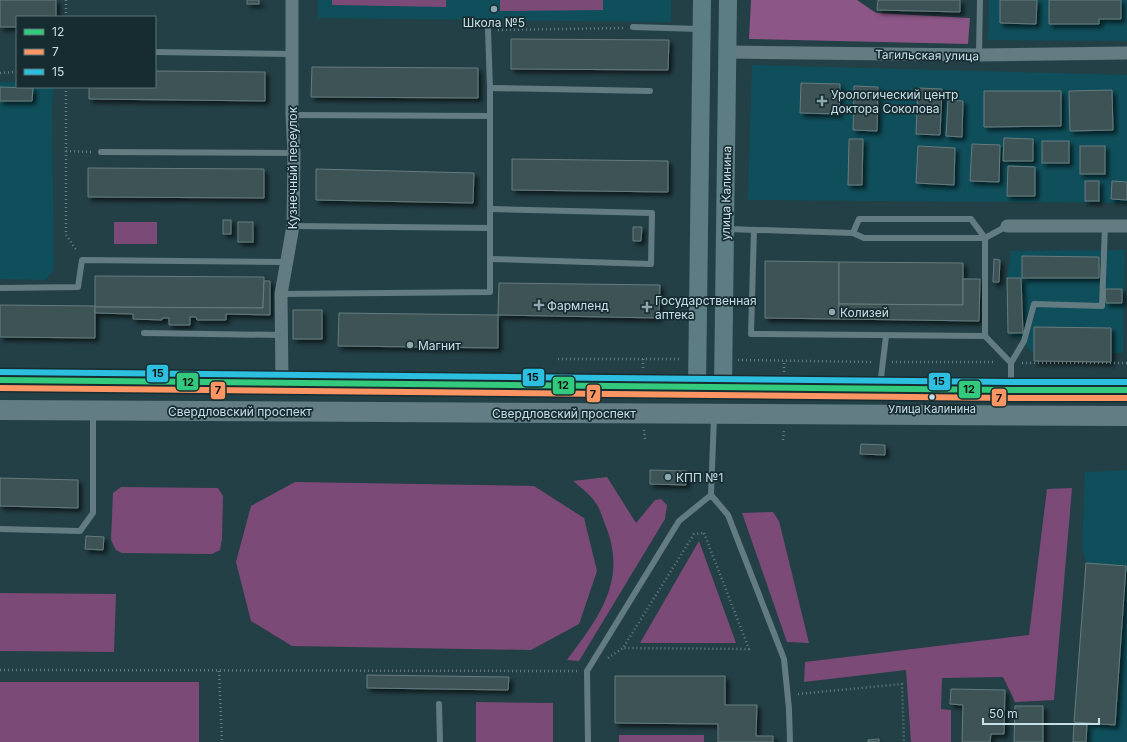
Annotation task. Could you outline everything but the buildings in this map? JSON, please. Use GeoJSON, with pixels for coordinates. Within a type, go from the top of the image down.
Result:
{"type":"FeatureCollection","features":[{"type":"Feature","properties":{"kind":"main road"},"geometry":{"type":"LineString","coordinates":[[702,0],[697,387],[714,414]]}},
{"type":"Feature","properties":{"kind":"main road","name":"улица Калинина"},"geometry":{"type":"LineString","coordinates":[[723,387],[728,0]]}},
{"type":"Feature","properties":{"kind":"main road"},"geometry":{"type":"LineString","coordinates":[[0,380],[1127,390]]}},
{"type":"Feature","properties":{"kind":"main road"},"geometry":{"type":"LineString","coordinates":[[714,414],[723,387]]}},
{"type":"Feature","properties":{"kind":"main road","name":"Свердловский проспект"},"geometry":{"type":"LineString","coordinates":[[0,410],[1127,416]]}},
{"type":"Feature","properties":{"kind":"street","name":"Кузнечный переулок"},"geometry":{"type":"LineString","coordinates":[[282,383],[281,294],[293,226],[294,153],[292,115],[292,0]]}},
{"type":"Feature","properties":{"kind":"street","name":"Тагильская улица"},"geometry":{"type":"LineString","coordinates":[[728,52],[978,56],[1127,53]]}},
{"type":"Feature","properties":{"kind":"street"},"geometry":{"type":"LineString","coordinates":[[1007,226],[1127,226]]}},
{"type":"Feature","properties":{"kind":"lane"},"geometry":{"type":"LineString","coordinates":[[978,56],[980,0]]}},
{"type":"Feature","properties":{"kind":"lane"},"geometry":{"type":"LineString","coordinates":[[633,27],[702,29]]}},
{"type":"Feature","properties":{"kind":"lane"},"geometry":{"type":"LineString","coordinates":[[281,294],[490,292],[491,209],[488,30]]}},
{"type":"Feature","properties":{"kind":"lane"},"geometry":{"type":"LineString","coordinates":[[156,52],[292,54]]}},
{"type":"Feature","properties":{"kind":"lane"},"geometry":{"type":"LineString","coordinates":[[490,88],[650,91]]}},
{"type":"Feature","properties":{"kind":"lane"},"geometry":{"type":"LineString","coordinates":[[292,115],[490,116]]}},
{"type":"Feature","properties":{"kind":"lane"},"geometry":{"type":"LineString","coordinates":[[101,152],[294,153]]}},
{"type":"Feature","properties":{"kind":"lane"},"geometry":{"type":"LineString","coordinates":[[490,259],[651,264],[652,213],[491,209]]}},
{"type":"Feature","properties":{"kind":"lane"},"geometry":{"type":"LineString","coordinates":[[853,233],[859,219],[971,219],[985,238],[985,336],[1011,363]]}},
{"type":"Feature","properties":{"kind":"lane"},"geometry":{"type":"LineString","coordinates":[[293,226],[490,228]]}},
{"type":"Feature","properties":{"kind":"lane"},"geometry":{"type":"LineString","coordinates":[[726,229],[853,233],[864,238],[985,238],[1007,226]]}},
{"type":"Feature","properties":{"kind":"lane"},"geometry":{"type":"LineString","coordinates":[[1011,390],[1011,363],[1024,341],[1034,304],[1102,306],[1105,226]]}},
{"type":"Feature","properties":{"kind":"lane"},"geometry":{"type":"LineString","coordinates":[[754,230],[751,334],[985,336]]}},
{"type":"Feature","properties":{"kind":"lane"},"geometry":{"type":"LineString","coordinates":[[0,288],[78,287],[82,260],[286,262]]}},
{"type":"Feature","properties":{"kind":"lane"},"geometry":{"type":"LineString","coordinates":[[144,333],[281,335]]}},
{"type":"Feature","properties":{"kind":"lane"},"geometry":{"type":"LineString","coordinates":[[880,389],[886,336]]}},
{"type":"Feature","properties":{"kind":"lane"},"geometry":{"type":"LineString","coordinates":[[0,529],[80,531],[93,513],[93,411]]}},
{"type":"Feature","properties":{"kind":"lane"},"geometry":{"type":"LineString","coordinates":[[714,414],[711,495],[728,515],[784,659],[788,695],[790,742]]}},
{"type":"Feature","properties":{"kind":"lane"},"geometry":{"type":"LineString","coordinates":[[588,742],[587,672],[679,521],[711,495]]}},
{"type":"Feature","properties":{"kind":"lane"},"geometry":{"type":"LineString","coordinates":[[439,704],[440,742]]}},
{"type":"Feature","properties":{"kind":"path"},"geometry":{"type":"LineString","coordinates":[[66,0],[66,16]]}},
{"type":"Feature","properties":{"kind":"path"},"geometry":{"type":"LineString","coordinates":[[488,30],[633,27]]}},
{"type":"Feature","properties":{"kind":"path"},"geometry":{"type":"LineString","coordinates":[[0,73],[16,72]]}},
{"type":"Feature","properties":{"kind":"path"},"geometry":{"type":"LineString","coordinates":[[66,88],[66,235],[82,260]]}},
{"type":"Feature","properties":{"kind":"path"},"geometry":{"type":"LineString","coordinates":[[66,151],[101,152]]}},
{"type":"Feature","properties":{"kind":"path"},"geometry":{"type":"LineString","coordinates":[[558,359],[697,359]]}},
{"type":"Feature","properties":{"kind":"path"},"geometry":{"type":"LineString","coordinates":[[724,360],[1127,363]]}},
{"type":"Feature","properties":{"kind":"path"},"geometry":{"type":"LineString","coordinates":[[704,533],[749,649],[624,648],[694,534],[704,533]]}},
{"type":"Feature","properties":{"kind":"path"},"geometry":{"type":"LineString","coordinates":[[0,670],[587,672]]}},
{"type":"Feature","properties":{"kind":"path"},"geometry":{"type":"LineString","coordinates":[[219,671],[222,742]]}},
{"type":"Feature","properties":{"kind":"path"},"geometry":{"type":"LineString","coordinates":[[788,695],[902,684],[904,742]]}},
{"type":"Feature","properties":{"kind":"shaded area","name":"Школа №5"},"geometry":{"type":"Polygon","coordinates":[[[318,0],[671,0],[671,22],[318,18],[318,0]]]}},
{"type":"Feature","properties":{"kind":"shaded area"},"geometry":{"type":"Polygon","coordinates":[[[332,0],[446,0],[446,7],[332,5],[332,0]]]}},
{"type":"Feature","properties":{"kind":"shaded area"},"geometry":{"type":"Polygon","coordinates":[[[500,0],[603,0],[603,10],[500,11],[500,0]]]}},
{"type":"Feature","properties":{"kind":"shaded area"},"geometry":{"type":"Polygon","coordinates":[[[751,0],[857,0],[876,13],[970,18],[968,44],[749,39],[751,0]]]}},
{"type":"Feature","properties":{"kind":"shaded area"},"geometry":{"type":"Polygon","coordinates":[[[989,0],[1127,0],[1127,41],[988,40],[989,0]]]}},
{"type":"Feature","properties":{"kind":"shaded area"},"geometry":{"type":"Polygon","coordinates":[[[752,65],[1127,75],[1127,203],[748,200],[752,65]]]}},
{"type":"Feature","properties":{"kind":"shaded area"},"geometry":{"type":"Polygon","coordinates":[[[0,82],[16,82],[16,88],[54,88],[52,108],[54,270],[45,280],[0,279],[0,82]]]}},
{"type":"Feature","properties":{"kind":"shaded area"},"geometry":{"type":"Polygon","coordinates":[[[114,222],[157,222],[157,244],[114,244],[114,222]]]}},
{"type":"Feature","properties":{"kind":"shaded area"},"geometry":{"type":"Polygon","coordinates":[[[1125,250],[1123,353],[1031,352],[1024,341],[1008,333],[1007,278],[1011,251],[1125,250]]]}},
{"type":"Feature","properties":{"kind":"shaded area"},"geometry":{"type":"Polygon","coordinates":[[[1127,470],[1127,742],[1073,742],[1086,563],[1082,547],[1085,472],[1127,470]]]}},
{"type":"Feature","properties":{"kind":"shaded area"},"geometry":{"type":"Polygon","coordinates":[[[607,477],[636,523],[655,500],[661,499],[667,505],[665,519],[579,661],[567,660],[600,612],[612,580],[613,563],[611,544],[598,507],[593,499],[573,481],[607,477]]]}},
{"type":"Feature","properties":{"kind":"shaded area"},"geometry":{"type":"Polygon","coordinates":[[[295,482],[534,486],[584,518],[597,571],[579,624],[531,650],[292,646],[251,621],[236,562],[251,506],[295,482]]]}},
{"type":"Feature","properties":{"kind":"shaded area"},"geometry":{"type":"Polygon","coordinates":[[[121,487],[218,488],[223,496],[222,539],[220,550],[212,554],[122,553],[116,550],[111,540],[113,493],[121,487]]]}},
{"type":"Feature","properties":{"kind":"shaded area"},"geometry":{"type":"Polygon","coordinates":[[[1072,488],[1054,700],[1015,702],[1003,677],[942,678],[941,709],[951,710],[951,742],[911,742],[906,670],[804,682],[805,662],[1029,635],[1047,489],[1072,488]]]}},
{"type":"Feature","properties":{"kind":"shaded area"},"geometry":{"type":"Polygon","coordinates":[[[773,512],[779,521],[809,643],[787,642],[742,513],[773,512]]]}},
{"type":"Feature","properties":{"kind":"shaded area"},"geometry":{"type":"Polygon","coordinates":[[[699,541],[736,643],[640,643],[699,541]]]}},
{"type":"Feature","properties":{"kind":"shaded area"},"geometry":{"type":"Polygon","coordinates":[[[0,593],[116,594],[114,652],[0,651],[0,593]]]}},
{"type":"Feature","properties":{"kind":"shaded area"},"geometry":{"type":"Polygon","coordinates":[[[0,682],[199,682],[199,742],[0,742],[0,682]]]}},
{"type":"Feature","properties":{"kind":"shaded area"},"geometry":{"type":"Polygon","coordinates":[[[476,702],[553,703],[553,742],[476,742],[476,702]]]}},
{"type":"Feature","properties":{"kind":"shaded area"},"geometry":{"type":"Polygon","coordinates":[[[619,735],[704,735],[704,742],[619,742],[619,735]]]}},
{"type":"Feature","properties":{"kind":"transit line","name":"15"},"geometry":{"type":"LineString","coordinates":[[0,372],[1127,382]]}},
{"type":"Feature","properties":{"kind":"transit line","name":"12"},"geometry":{"type":"LineString","coordinates":[[0,380],[1127,390]]}},
{"type":"Feature","properties":{"kind":"transit line","name":"7"},"geometry":{"type":"LineString","coordinates":[[0,388],[1127,398]]}},
{"type":"Feature","properties":{"kind":"place","name":"Школа №5"},"geometry":{"type":"Point","coordinates":[494,9]}},
{"type":"Feature","properties":{"kind":"place","name":"Урологический центр доктора Соколова"},"geometry":{"type":"Point","coordinates":[822,101]}},
{"type":"Feature","properties":{"kind":"place","name":"Фармленд"},"geometry":{"type":"Point","coordinates":[539,305]}},
{"type":"Feature","properties":{"kind":"place","name":"Государственная аптека"},"geometry":{"type":"Point","coordinates":[647,307]}},
{"type":"Feature","properties":{"kind":"place","name":"Колизей"},"geometry":{"type":"Point","coordinates":[832,312]}},
{"type":"Feature","properties":{"kind":"place","name":"Магнит"},"geometry":{"type":"Point","coordinates":[410,345]}},
{"type":"Feature","properties":{"kind":"place","name":"Улица Калинина"},"geometry":{"type":"Point","coordinates":[932,397]}},
{"type":"Feature","properties":{"kind":"place","name":"КПП №1"},"geometry":{"type":"Point","coordinates":[668,477]}}]}
